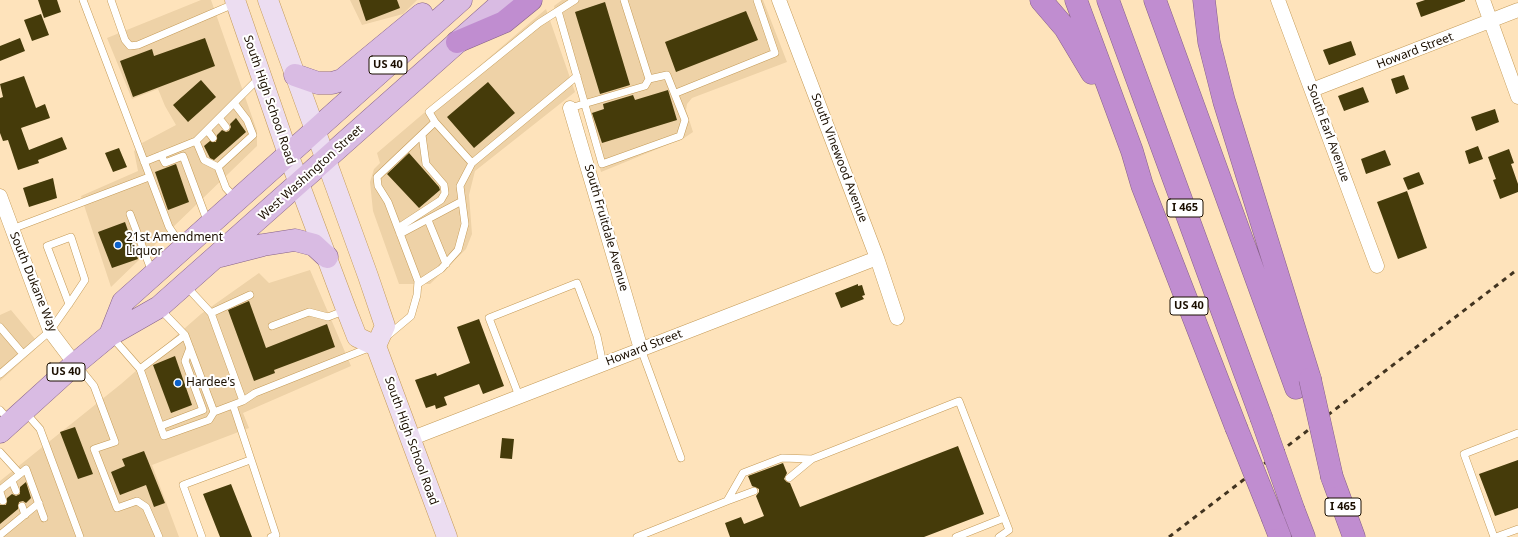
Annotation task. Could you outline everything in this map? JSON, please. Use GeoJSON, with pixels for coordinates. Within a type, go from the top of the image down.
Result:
{"type":"FeatureCollection","features":[{"type":"Feature","properties":{"kind":"highway"},"geometry":{"type":"LineString","coordinates":[[457,42],[504,22],[531,0]]}},
{"type":"Feature","properties":{"kind":"highway","name":"US 40"},"geometry":{"type":"LineString","coordinates":[[1041,0],[1065,28],[1100,89],[1124,154],[1142,185],[1276,528]]}},
{"type":"Feature","properties":{"kind":"highway"},"geometry":{"type":"LineString","coordinates":[[1076,0],[1132,151],[1142,185]]}},
{"type":"Feature","properties":{"kind":"highway","name":"I 465"},"geometry":{"type":"LineString","coordinates":[[1108,0],[1304,537]]}},
{"type":"Feature","properties":{"kind":"highway"},"geometry":{"type":"LineString","coordinates":[[1155,0],[1303,384]]}},
{"type":"Feature","properties":{"kind":"highway"},"geometry":{"type":"LineString","coordinates":[[1204,0],[1209,42],[1224,101],[1303,384]]}},
{"type":"Feature","properties":{"kind":"highway","name":"I 465"},"geometry":{"type":"LineString","coordinates":[[1303,384],[1332,477],[1354,537]]}},
{"type":"Feature","properties":{"kind":"main road"},"geometry":{"type":"LineString","coordinates":[[295,75],[318,83],[332,84],[342,80],[438,0]]}},
{"type":"Feature","properties":{"kind":"main road","name":"West Washington Street"},"geometry":{"type":"LineString","coordinates":[[110,335],[123,302],[208,224],[461,0]]}},
{"type":"Feature","properties":{"kind":"main road","name":"West Washington Street"},"geometry":{"type":"LineString","coordinates":[[8,418],[110,335],[159,307],[505,0]]}},
{"type":"Feature","properties":{"kind":"main road"},"geometry":{"type":"LineString","coordinates":[[217,257],[263,245],[296,240],[314,245],[327,257]]}},
{"type":"Feature","properties":{"kind":"street"},"geometry":{"type":"LineString","coordinates":[[268,0],[368,276],[384,326],[376,346]]}},
{"type":"Feature","properties":{"kind":"street","name":"South Vinewood Avenue"},"geometry":{"type":"LineString","coordinates":[[780,0],[877,258],[897,318]]}},
{"type":"Feature","properties":{"kind":"street","name":"South Earl Avenue"},"geometry":{"type":"LineString","coordinates":[[1278,0],[1377,266]]}},
{"type":"Feature","properties":{"kind":"street"},"geometry":{"type":"LineString","coordinates":[[1483,0],[1518,97]]}},
{"type":"Feature","properties":{"kind":"street","name":"South High School Road"},"geometry":{"type":"LineString","coordinates":[[236,2],[288,154],[346,310],[357,337],[376,346],[447,537]]}},
{"type":"Feature","properties":{"kind":"street","name":"Howard Street"},"geometry":{"type":"LineString","coordinates":[[1312,90],[1518,10]]}},
{"type":"Feature","properties":{"kind":"street","name":"South Fruitdale Avenue"},"geometry":{"type":"LineString","coordinates":[[570,108],[641,349]]}},
{"type":"Feature","properties":{"kind":"street","name":"South Dukane Way"},"geometry":{"type":"LineString","coordinates":[[0,196],[50,331],[75,364]]}},
{"type":"Feature","properties":{"kind":"street","name":"Howard Street"},"geometry":{"type":"LineString","coordinates":[[410,439],[877,258]]}},
{"type":"Feature","properties":{"kind":"lane"},"geometry":{"type":"LineString","coordinates":[[83,0],[169,227],[183,247]]}},
{"type":"Feature","properties":{"kind":"lane"},"geometry":{"type":"LineString","coordinates":[[111,0],[125,40],[130,46],[138,44],[236,2]]}},
{"type":"Feature","properties":{"kind":"lane"},"geometry":{"type":"LineString","coordinates":[[472,163],[435,122],[429,112],[539,23],[575,0]]}},
{"type":"Feature","properties":{"kind":"lane"},"geometry":{"type":"LineString","coordinates":[[570,108],[585,105],[645,86],[649,79],[624,0]]}},
{"type":"Feature","properties":{"kind":"lane"},"geometry":{"type":"LineString","coordinates":[[676,93],[775,53],[757,0]]}},
{"type":"Feature","properties":{"kind":"lane"},"geometry":{"type":"LineString","coordinates":[[558,11],[602,164],[680,136],[685,120],[676,93],[667,75],[649,79]]}},
{"type":"Feature","properties":{"kind":"lane"},"geometry":{"type":"LineString","coordinates":[[144,162],[196,141],[261,76]]}},
{"type":"Feature","properties":{"kind":"lane"},"geometry":{"type":"LineString","coordinates":[[418,284],[446,264],[458,250],[465,224],[460,186],[472,163],[576,76]]}},
{"type":"Feature","properties":{"kind":"lane"},"geometry":{"type":"LineString","coordinates":[[218,167],[229,157],[239,143],[253,135],[247,120],[234,103]]}},
{"type":"Feature","properties":{"kind":"lane"},"geometry":{"type":"LineString","coordinates":[[219,118],[226,127]]}},
{"type":"Feature","properties":{"kind":"lane"},"geometry":{"type":"LineString","coordinates":[[110,335],[140,370],[164,436],[208,420],[214,412],[243,401],[255,393],[376,346],[405,323],[411,316],[417,295],[418,284],[388,202],[378,186],[377,177],[435,122]]}},
{"type":"Feature","properties":{"kind":"lane"},"geometry":{"type":"LineString","coordinates":[[207,130],[213,138]]}},
{"type":"Feature","properties":{"kind":"lane"},"geometry":{"type":"LineString","coordinates":[[399,231],[441,200],[445,193],[444,185],[426,164],[422,134]]}},
{"type":"Feature","properties":{"kind":"lane"},"geometry":{"type":"LineString","coordinates":[[196,141],[204,160],[218,167],[226,188],[236,200]]}},
{"type":"Feature","properties":{"kind":"lane"},"geometry":{"type":"LineString","coordinates":[[224,151],[229,157]]}},
{"type":"Feature","properties":{"kind":"lane"},"geometry":{"type":"LineString","coordinates":[[162,155],[165,163],[183,156],[208,224]]}},
{"type":"Feature","properties":{"kind":"lane"},"geometry":{"type":"LineString","coordinates":[[12,229],[149,177]]}},
{"type":"Feature","properties":{"kind":"lane"},"geometry":{"type":"LineString","coordinates":[[399,231],[428,220],[462,201]]}},
{"type":"Feature","properties":{"kind":"lane"},"geometry":{"type":"LineString","coordinates":[[130,214],[153,274]]}},
{"type":"Feature","properties":{"kind":"lane"},"geometry":{"type":"LineString","coordinates":[[428,220],[446,264]]}},
{"type":"Feature","properties":{"kind":"lane"},"geometry":{"type":"LineString","coordinates":[[0,374],[50,331],[69,304],[85,280],[71,237],[47,246],[69,304]]}},
{"type":"Feature","properties":{"kind":"lane"},"geometry":{"type":"LineString","coordinates":[[519,396],[489,318],[577,283],[597,336],[603,364]]}},
{"type":"Feature","properties":{"kind":"lane"},"geometry":{"type":"LineString","coordinates":[[185,285],[211,313],[243,401]]}},
{"type":"Feature","properties":{"kind":"lane"},"geometry":{"type":"LineString","coordinates":[[211,313],[250,295]]}},
{"type":"Feature","properties":{"kind":"lane"},"geometry":{"type":"LineString","coordinates":[[159,307],[185,335],[214,412]]}},
{"type":"Feature","properties":{"kind":"lane"},"geometry":{"type":"LineString","coordinates":[[272,326],[309,312],[328,317],[346,310]]}},
{"type":"Feature","properties":{"kind":"lane"},"geometry":{"type":"LineString","coordinates":[[0,327],[23,354]]}},
{"type":"Feature","properties":{"kind":"lane"},"geometry":{"type":"LineString","coordinates":[[140,370],[185,335]]}},
{"type":"Feature","properties":{"kind":"lane"},"geometry":{"type":"LineString","coordinates":[[161,426],[203,410],[185,360],[190,348]]}},
{"type":"Feature","properties":{"kind":"lane"},"geometry":{"type":"LineString","coordinates":[[641,349],[681,458]]}},
{"type":"Feature","properties":{"kind":"lane"},"geometry":{"type":"LineString","coordinates":[[75,364],[94,386],[115,442],[94,449],[117,508],[137,501],[146,507],[159,537]]}},
{"type":"Feature","properties":{"kind":"lane"},"geometry":{"type":"LineString","coordinates":[[789,478],[812,458],[959,401],[1009,530],[999,537]]}},
{"type":"Feature","properties":{"kind":"lane"},"geometry":{"type":"LineString","coordinates":[[233,405],[276,535],[270,537]]}},
{"type":"Feature","properties":{"kind":"lane"},"geometry":{"type":"LineString","coordinates":[[8,418],[40,429],[80,537]]}},
{"type":"Feature","properties":{"kind":"lane"},"geometry":{"type":"LineString","coordinates":[[1518,433],[1464,454],[1495,537],[1518,529]]}},
{"type":"Feature","properties":{"kind":"lane"},"geometry":{"type":"LineString","coordinates":[[0,452],[20,474]]}},
{"type":"Feature","properties":{"kind":"lane"},"geometry":{"type":"LineString","coordinates":[[727,501],[743,474],[782,458],[812,458]]}},
{"type":"Feature","properties":{"kind":"lane"},"geometry":{"type":"LineString","coordinates":[[202,537],[183,485],[250,460]]}},
{"type":"Feature","properties":{"kind":"lane"},"geometry":{"type":"LineString","coordinates":[[4,501],[0,491],[26,469],[44,518]]}},
{"type":"Feature","properties":{"kind":"lane"},"geometry":{"type":"LineString","coordinates":[[12,481],[16,491]]}},
{"type":"Feature","properties":{"kind":"lane"},"geometry":{"type":"LineString","coordinates":[[637,537],[657,533],[727,501],[754,491]]}},
{"type":"Feature","properties":{"kind":"lane"},"geometry":{"type":"LineString","coordinates":[[0,534],[39,503]]}},
{"type":"Feature","properties":{"kind":"lane"},"geometry":{"type":"LineString","coordinates":[[22,506],[25,515]]}},
{"type":"Feature","properties":{"kind":"lane"},"geometry":{"type":"LineString","coordinates":[[9,517],[12,525]]}},
{"type":"Feature","properties":{"kind":"lane"},"geometry":{"type":"LineString","coordinates":[[956,537],[1004,518]]}},
{"type":"Feature","properties":{"kind":"shaded area"},"geometry":{"type":"Polygon","coordinates":[[[201,0],[211,0],[257,131],[257,146],[111,287],[81,196],[138,171],[134,151],[143,146],[142,143],[176,125],[165,106],[158,89],[132,99],[107,38],[201,0]]]}},
{"type":"Feature","properties":{"kind":"shaded area"},"geometry":{"type":"Polygon","coordinates":[[[350,0],[417,0],[403,14],[362,25],[350,0]]]}},
{"type":"Feature","properties":{"kind":"shaded area"},"geometry":{"type":"Polygon","coordinates":[[[562,0],[763,0],[787,62],[692,98],[687,104],[686,110],[693,132],[684,138],[601,172],[554,6],[562,0]]]}},
{"type":"Feature","properties":{"kind":"shaded area"},"geometry":{"type":"Polygon","coordinates":[[[546,9],[575,92],[475,171],[469,195],[472,234],[466,249],[430,284],[399,284],[373,211],[370,182],[374,169],[380,163],[377,153],[546,9]]]}},
{"type":"Feature","properties":{"kind":"shaded area"},"geometry":{"type":"Polygon","coordinates":[[[310,270],[351,366],[243,413],[249,428],[152,465],[179,537],[0,537],[0,481],[121,384],[201,314],[259,273],[269,283],[310,270]]]}},
{"type":"Feature","properties":{"kind":"shaded area"},"geometry":{"type":"Polygon","coordinates":[[[11,310],[40,345],[0,381],[0,315],[11,310]]]}},
{"type":"Feature","properties":{"kind":"building"},"geometry":{"type":"Polygon","coordinates":[[[38,0],[57,0],[61,12],[44,18],[38,0]]]}},
{"type":"Feature","properties":{"kind":"building"},"geometry":{"type":"Polygon","coordinates":[[[359,0],[397,0],[400,8],[366,21],[359,0]]]}},
{"type":"Feature","properties":{"kind":"building"},"geometry":{"type":"Polygon","coordinates":[[[1425,0],[1465,1],[1421,17],[1416,3],[1425,0]]]}},
{"type":"Feature","properties":{"kind":"building"},"geometry":{"type":"Polygon","coordinates":[[[605,2],[630,85],[600,94],[575,12],[605,2]]]}},
{"type":"Feature","properties":{"kind":"building"},"geometry":{"type":"Polygon","coordinates":[[[746,11],[758,40],[676,72],[665,42],[746,11]]]}},
{"type":"Feature","properties":{"kind":"building"},"geometry":{"type":"Polygon","coordinates":[[[41,14],[49,35],[32,41],[24,20],[41,14]]]}},
{"type":"Feature","properties":{"kind":"building"},"geometry":{"type":"Polygon","coordinates":[[[20,38],[25,51],[0,61],[0,46],[20,38]]]}},
{"type":"Feature","properties":{"kind":"building"},"geometry":{"type":"Polygon","coordinates":[[[205,38],[215,66],[133,97],[120,61],[152,49],[154,56],[205,38]]]}},
{"type":"Feature","properties":{"kind":"building"},"geometry":{"type":"Polygon","coordinates":[[[1351,41],[1356,55],[1329,65],[1323,50],[1351,41]]]}},
{"type":"Feature","properties":{"kind":"building"},"geometry":{"type":"Polygon","coordinates":[[[1404,75],[1409,89],[1396,94],[1391,79],[1404,75]]]}},
{"type":"Feature","properties":{"kind":"building"},"geometry":{"type":"Polygon","coordinates":[[[24,76],[36,108],[45,104],[50,118],[21,128],[29,150],[62,137],[67,149],[38,160],[39,163],[18,170],[8,140],[3,141],[0,133],[0,98],[3,97],[0,84],[24,76]]]}},
{"type":"Feature","properties":{"kind":"building"},"geometry":{"type":"Polygon","coordinates":[[[201,80],[216,97],[188,122],[173,105],[201,80]]]}},
{"type":"Feature","properties":{"kind":"building"},"geometry":{"type":"Polygon","coordinates":[[[488,82],[515,113],[474,148],[447,117],[488,82]]]}},
{"type":"Feature","properties":{"kind":"building"},"geometry":{"type":"Polygon","coordinates":[[[1363,87],[1369,102],[1344,111],[1338,96],[1363,87]]]}},
{"type":"Feature","properties":{"kind":"building"},"geometry":{"type":"Polygon","coordinates":[[[668,90],[677,120],[602,143],[592,113],[604,109],[603,104],[633,95],[635,100],[668,90]]]}},
{"type":"Feature","properties":{"kind":"building"},"geometry":{"type":"Polygon","coordinates":[[[1495,109],[1499,122],[1476,131],[1471,117],[1495,109]]]}},
{"type":"Feature","properties":{"kind":"building"},"geometry":{"type":"Polygon","coordinates":[[[236,118],[246,132],[214,160],[210,158],[204,146],[210,141],[216,142],[217,135],[222,130],[226,132],[229,131],[231,127],[230,124],[236,118]]]}},
{"type":"Feature","properties":{"kind":"building"},"geometry":{"type":"Polygon","coordinates":[[[1478,146],[1483,159],[1469,164],[1465,151],[1478,146]]]}},
{"type":"Feature","properties":{"kind":"building"},"geometry":{"type":"Polygon","coordinates":[[[119,148],[127,167],[113,172],[105,153],[119,148]]]}},
{"type":"Feature","properties":{"kind":"building"},"geometry":{"type":"Polygon","coordinates":[[[1509,149],[1514,163],[1511,164],[1518,184],[1518,192],[1500,199],[1493,180],[1496,179],[1488,157],[1509,149]]]}},
{"type":"Feature","properties":{"kind":"building"},"geometry":{"type":"Polygon","coordinates":[[[1385,150],[1391,165],[1366,174],[1361,159],[1385,150]]]}},
{"type":"Feature","properties":{"kind":"building"},"geometry":{"type":"Polygon","coordinates":[[[409,153],[440,190],[419,208],[387,174],[409,153]]]}},
{"type":"Feature","properties":{"kind":"building"},"geometry":{"type":"Polygon","coordinates":[[[176,164],[189,202],[168,210],[155,172],[176,164]]]}},
{"type":"Feature","properties":{"kind":"building"},"geometry":{"type":"Polygon","coordinates":[[[1419,172],[1424,184],[1408,190],[1403,178],[1419,172]]]}},
{"type":"Feature","properties":{"kind":"building"},"geometry":{"type":"Polygon","coordinates":[[[53,178],[57,198],[29,207],[23,188],[53,178]]]}},
{"type":"Feature","properties":{"kind":"building"},"geometry":{"type":"Polygon","coordinates":[[[1407,191],[1427,248],[1398,259],[1377,202],[1407,191]]]}},
{"type":"Feature","properties":{"kind":"building"},"geometry":{"type":"Polygon","coordinates":[[[125,222],[138,259],[112,268],[98,232],[125,222]]]}},
{"type":"Feature","properties":{"kind":"building"},"geometry":{"type":"Polygon","coordinates":[[[858,284],[858,286],[862,285],[865,295],[862,296],[864,299],[841,308],[835,293],[858,284]]]}},
{"type":"Feature","properties":{"kind":"building"},"geometry":{"type":"Polygon","coordinates":[[[249,301],[266,348],[327,324],[335,347],[274,370],[275,373],[254,381],[228,310],[249,301]]]}},
{"type":"Feature","properties":{"kind":"building"},"geometry":{"type":"Polygon","coordinates":[[[479,319],[504,386],[483,394],[479,384],[444,397],[447,405],[436,409],[435,405],[426,408],[415,380],[436,373],[437,376],[470,363],[457,327],[479,319]]]}},
{"type":"Feature","properties":{"kind":"building"},"geometry":{"type":"Polygon","coordinates":[[[175,356],[192,405],[171,413],[153,365],[175,356]]]}},
{"type":"Feature","properties":{"kind":"building"},"geometry":{"type":"Polygon","coordinates":[[[75,427],[93,474],[78,479],[60,432],[75,427]]]}},
{"type":"Feature","properties":{"kind":"building"},"geometry":{"type":"Polygon","coordinates":[[[502,438],[514,439],[512,459],[500,458],[502,438]]]}},
{"type":"Feature","properties":{"kind":"building"},"geometry":{"type":"Polygon","coordinates":[[[958,446],[984,514],[924,537],[730,537],[725,523],[741,517],[744,524],[764,516],[756,496],[759,489],[752,486],[748,476],[783,463],[787,473],[784,479],[790,483],[800,507],[958,446]]]}},
{"type":"Feature","properties":{"kind":"building"},"geometry":{"type":"Polygon","coordinates":[[[144,451],[165,503],[154,507],[146,485],[120,495],[111,472],[125,466],[122,459],[144,451]]]}},
{"type":"Feature","properties":{"kind":"building"},"geometry":{"type":"Polygon","coordinates":[[[1518,460],[1518,508],[1495,516],[1479,474],[1518,460]]]}},
{"type":"Feature","properties":{"kind":"building"},"geometry":{"type":"Polygon","coordinates":[[[26,482],[31,498],[26,503],[23,501],[19,502],[18,509],[0,524],[0,505],[6,505],[7,498],[12,494],[16,496],[20,494],[20,487],[26,482]]]}},
{"type":"Feature","properties":{"kind":"building"},"geometry":{"type":"Polygon","coordinates":[[[231,484],[252,537],[220,537],[203,494],[231,484]]]}},
{"type":"Feature","properties":{"kind":"railway"},"geometry":{"type":"LineString","coordinates":[[1169,537],[1518,269]]}},
{"type":"Feature","properties":{"kind":"place","name":"21st Amendment Liquor"},"geometry":{"type":"Point","coordinates":[118,245]}},
{"type":"Feature","properties":{"kind":"place","name":"Hardee's"},"geometry":{"type":"Point","coordinates":[178,383]}}]}
